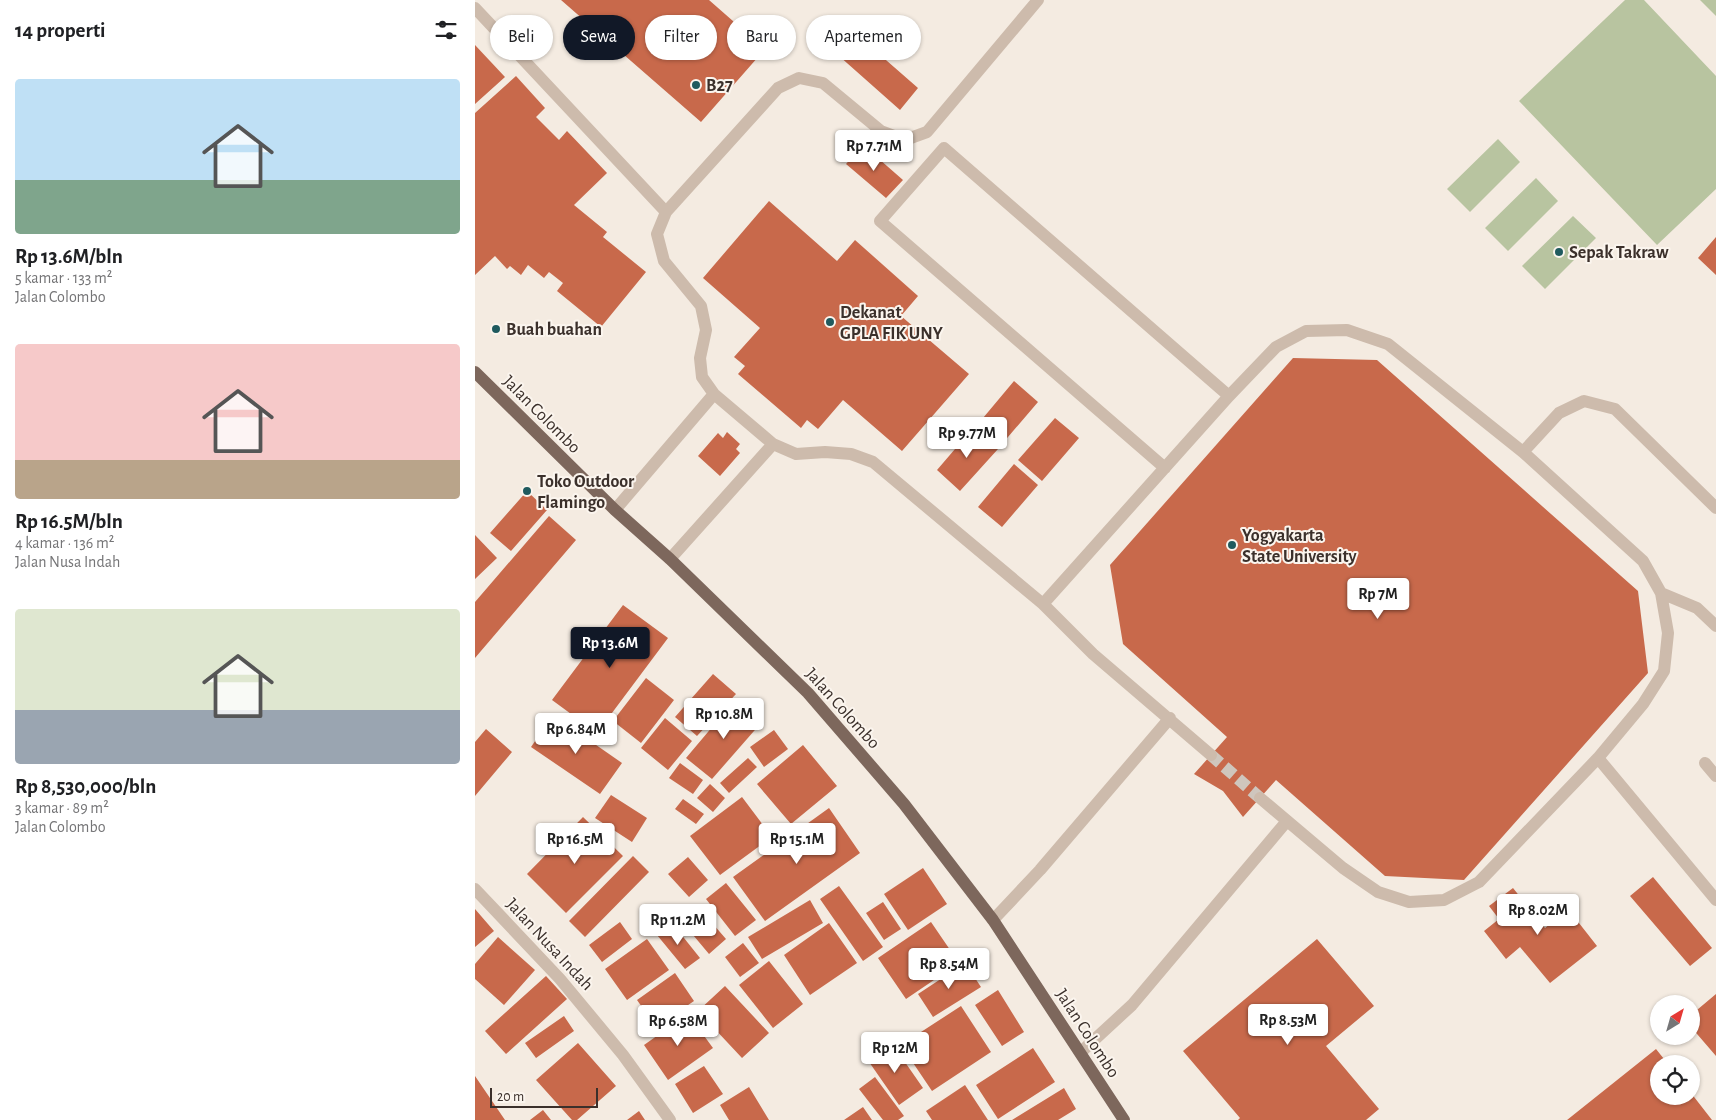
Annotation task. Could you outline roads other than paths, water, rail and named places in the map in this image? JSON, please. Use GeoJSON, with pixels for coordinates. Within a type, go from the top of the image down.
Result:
{"type":"FeatureCollection","features":[{"type":"Feature","properties":{"kind":"main road","name":"Jalan Colombo"},"geometry":{"type":"LineString","coordinates":[[475,372],[615,510],[670,559],[808,693],[904,804],[993,920],[1124,1120]]}},
{"type":"Feature","properties":{"kind":"street"},"geometry":{"type":"LineString","coordinates":[[1038,0],[927,132],[905,140],[881,131],[823,83],[799,78],[778,88],[666,212],[657,234],[659,243],[664,261],[701,306],[706,330],[700,358],[702,377],[714,394],[773,444],[796,454],[825,452],[851,454],[873,462],[1043,604],[1093,654],[1211,755]]}},
{"type":"Feature","properties":{"kind":"street"},"geometry":{"type":"LineString","coordinates":[[475,8],[666,212]]}},
{"type":"Feature","properties":{"kind":"street"},"geometry":{"type":"LineString","coordinates":[[1165,468],[880,220],[931,162],[944,148],[1229,396]]}},
{"type":"Feature","properties":{"kind":"street"},"geometry":{"type":"LineString","coordinates":[[1043,604],[1229,396],[1276,347],[1306,331],[1347,330],[1388,344],[1523,452],[1643,561],[1661,593],[1668,633],[1664,671],[1643,704],[1598,758],[1479,882],[1444,900],[1409,902],[1378,892],[1343,868],[1260,798]]}},
{"type":"Feature","properties":{"kind":"street"},"geometry":{"type":"LineString","coordinates":[[615,510],[714,394]]}},
{"type":"Feature","properties":{"kind":"street"},"geometry":{"type":"LineString","coordinates":[[1523,452],[1559,413],[1584,402],[1615,409],[1716,508]]}},
{"type":"Feature","properties":{"kind":"street"},"geometry":{"type":"LineString","coordinates":[[670,559],[773,444]]}},
{"type":"Feature","properties":{"kind":"street"},"geometry":{"type":"LineString","coordinates":[[1661,593],[1697,608],[1716,626]]}},
{"type":"Feature","properties":{"kind":"street"},"geometry":{"type":"LineString","coordinates":[[993,920],[1040,870],[1170,718]]}},
{"type":"Feature","properties":{"kind":"street"},"geometry":{"type":"LineString","coordinates":[[1598,758],[1716,900]]}},
{"type":"Feature","properties":{"kind":"street"},"geometry":{"type":"LineString","coordinates":[[1705,763],[1716,776]]}},
{"type":"Feature","properties":{"kind":"street"},"geometry":{"type":"LineString","coordinates":[[1081,1052],[1132,1005],[1287,821]]}},
{"type":"Feature","properties":{"kind":"street","name":"Jalan Nusa Indah"},"geometry":{"type":"LineString","coordinates":[[475,889],[566,985],[629,1062],[670,1120]]}},
{"type":"Feature","properties":{"kind":"tunnel"},"geometry":{"type":"LineString","coordinates":[[1211,755],[1260,798]]}},
{"type":"Feature","properties":{"kind":"place","name":"B27"},"geometry":{"type":"Point","coordinates":[696,85]}},
{"type":"Feature","properties":{"kind":"place","name":"Sepak Takraw"},"geometry":{"type":"Point","coordinates":[1559,252]}},
{"type":"Feature","properties":{"kind":"place","name":"Dekanat GPLA FIK UNY"},"geometry":{"type":"Point","coordinates":[830,322]}},
{"type":"Feature","properties":{"kind":"place","name":"Buah buahan"},"geometry":{"type":"Point","coordinates":[496,329]}},
{"type":"Feature","properties":{"kind":"place","name":"Toko Outdoor Flamingo"},"geometry":{"type":"Point","coordinates":[527,491]}},
{"type":"Feature","properties":{"kind":"place","name":"Yogyakarta State University"},"geometry":{"type":"Point","coordinates":[1232,545]}}]}
